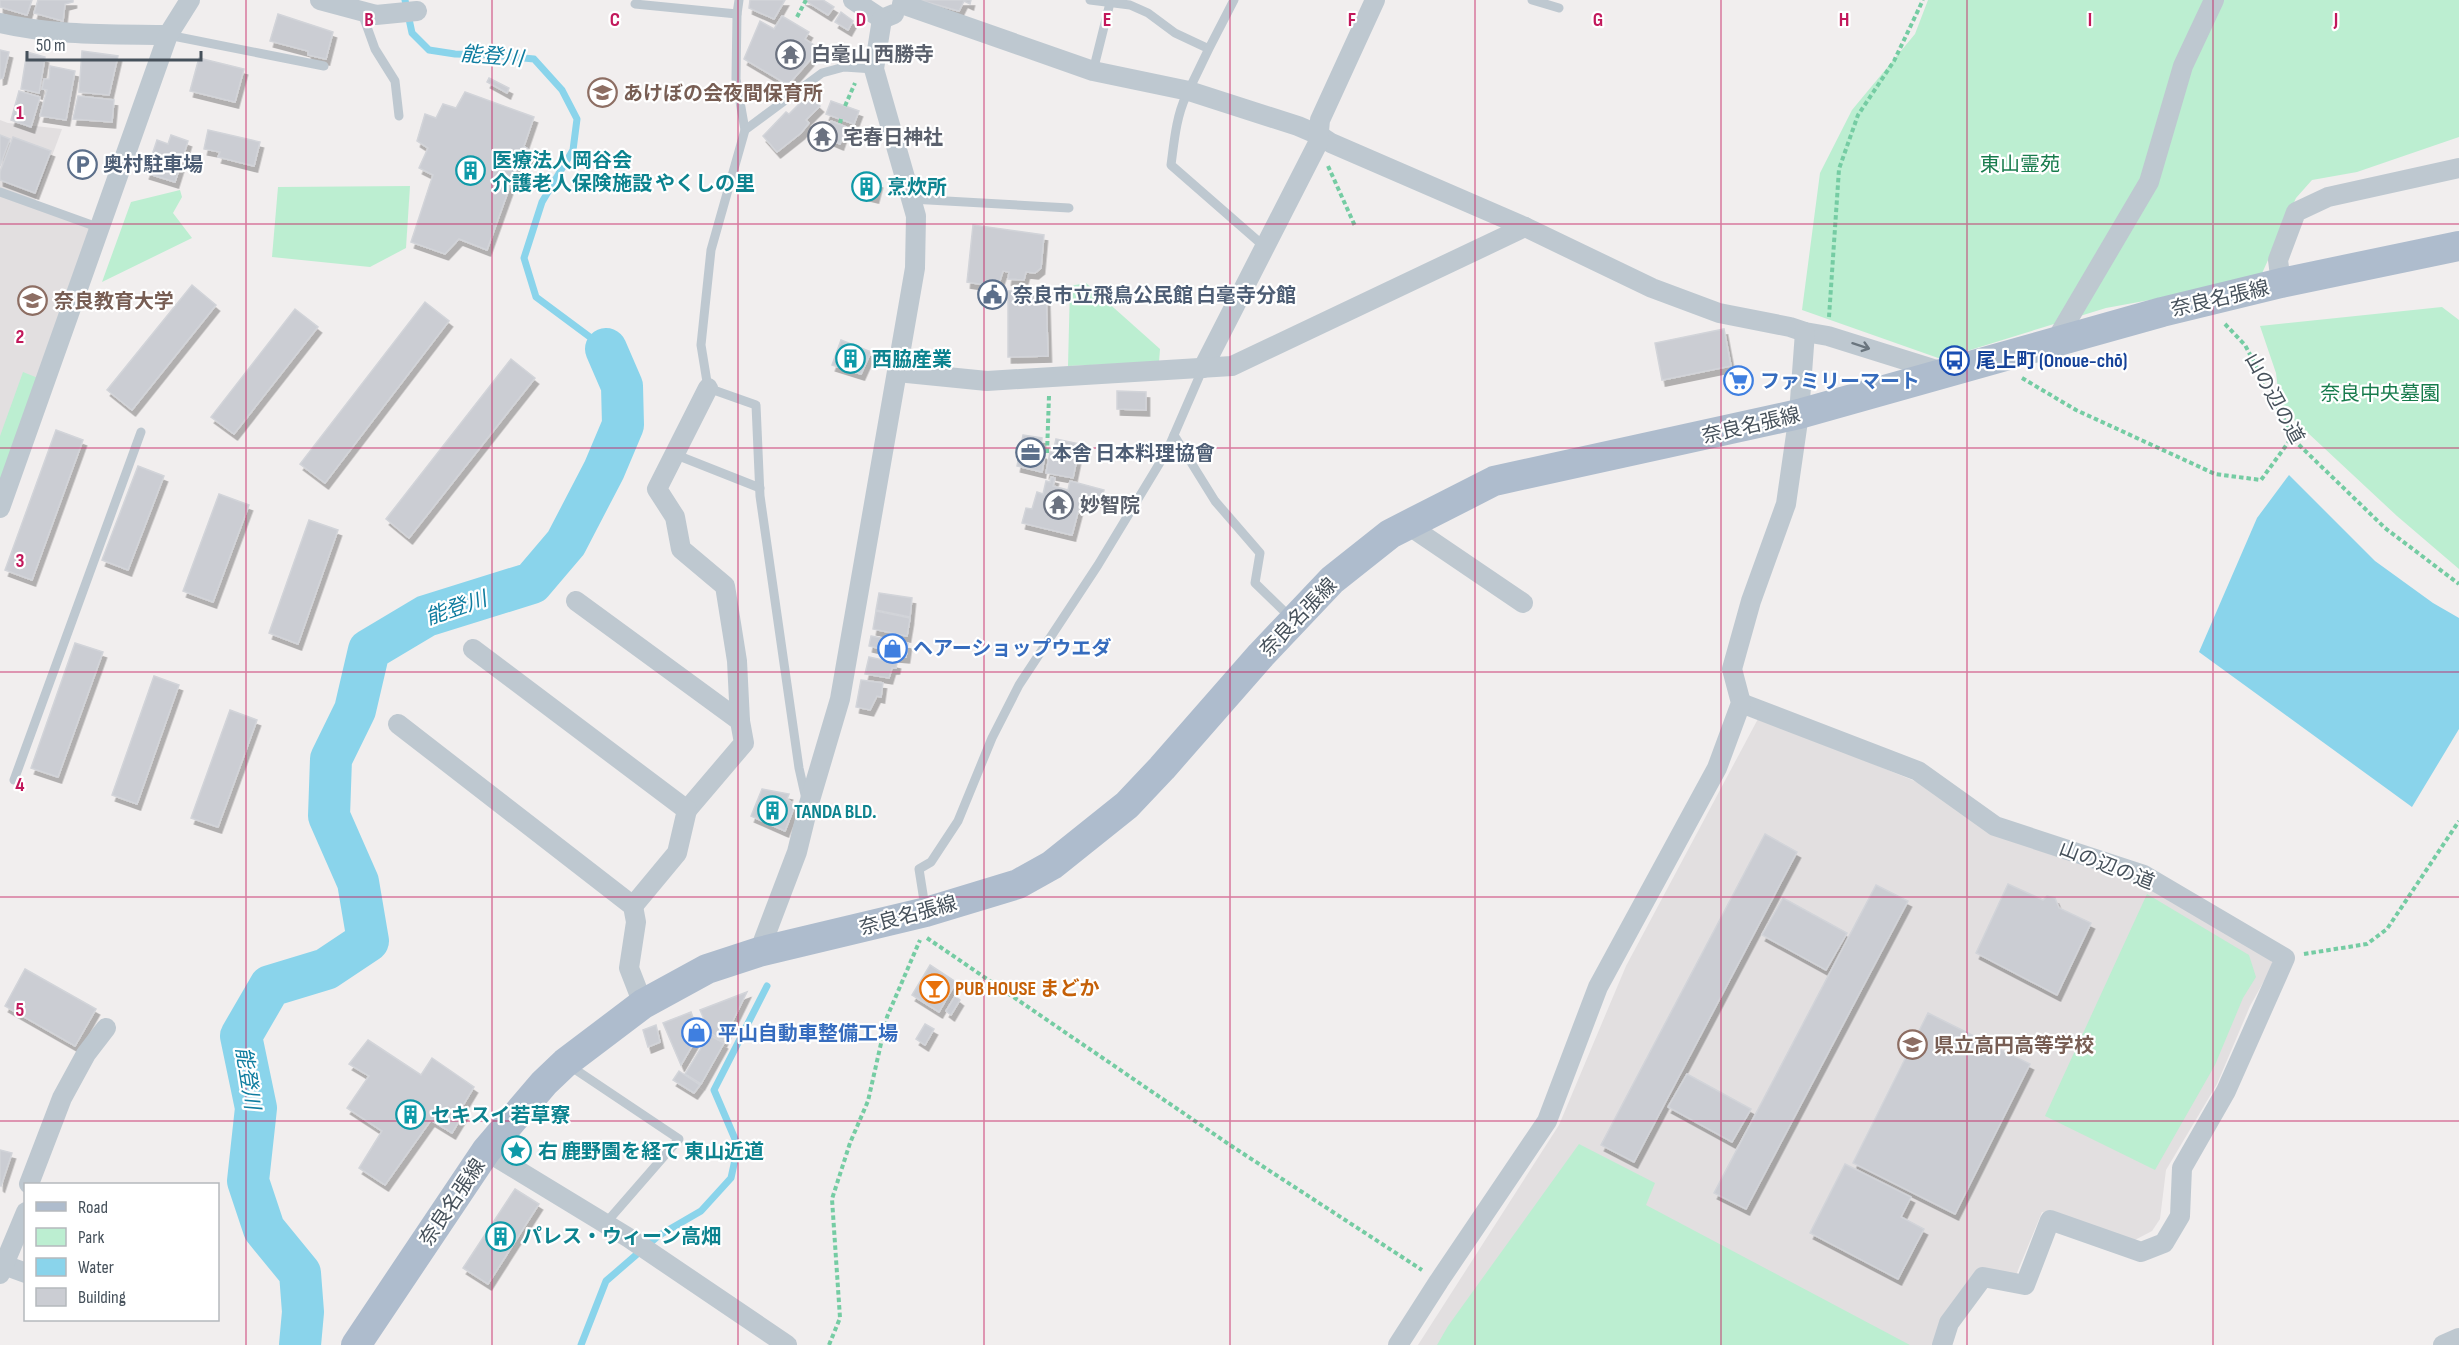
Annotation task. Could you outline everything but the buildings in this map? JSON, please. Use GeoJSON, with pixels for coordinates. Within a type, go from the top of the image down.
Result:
{"type":"FeatureCollection","features":[{"type":"Feature","properties":{"kind":"main road","name":"奈良名張線"},"geometry":{"type":"LineString","coordinates":[[356,1345],[486,1151],[544,1083],[565,1063],[643,1004],[706,969],[759,952],[924,924],[1018,884],[1053,865],[1127,805],[1332,580],[1390,534],[1494,481],[1799,414],[2056,340],[2204,302],[2281,283],[2459,246]]}},
{"type":"Feature","properties":{"kind":"street"},"geometry":{"type":"LineString","coordinates":[[0,508],[168,35],[190,0]]}},
{"type":"Feature","properties":{"kind":"street"},"geometry":{"type":"LineString","coordinates":[[320,0],[368,13],[417,11]]}},
{"type":"Feature","properties":{"kind":"street"},"geometry":{"type":"LineString","coordinates":[[853,0],[882,19],[893,16],[903,2],[1093,71],[1189,92],[1331,143],[1525,227],[1663,292],[1719,313],[1828,336],[1946,373]]}},
{"type":"Feature","properties":{"kind":"street"},"geometry":{"type":"LineString","coordinates":[[1203,368],[1266,248],[1319,139],[1320,120],[1375,0]]}},
{"type":"Feature","properties":{"kind":"street"},"geometry":{"type":"LineString","coordinates":[[2056,340],[2150,182],[2183,66],[2214,0]]}},
{"type":"Feature","properties":{"kind":"street"},"geometry":{"type":"LineString","coordinates":[[759,952],[797,852],[840,699],[915,268],[916,216],[874,69],[882,19]]}},
{"type":"Feature","properties":{"kind":"street"},"geometry":{"type":"LineString","coordinates":[[0,23],[26,29],[168,35]]}},
{"type":"Feature","properties":{"kind":"street"},"geometry":{"type":"LineString","coordinates":[[2281,283],[2278,260],[2296,212],[2328,197],[2459,168]]}},
{"type":"Feature","properties":{"kind":"street"},"geometry":{"type":"LineString","coordinates":[[897,372],[987,381],[1232,366],[1525,227]]}},
{"type":"Feature","properties":{"kind":"street"},"geometry":{"type":"LineString","coordinates":[[1398,1345],[1438,1281],[1547,1121],[1598,987],[1717,768],[1741,703],[1732,669],[1751,601],[1786,504],[1799,414],[1804,332]]}},
{"type":"Feature","properties":{"kind":"street"},"geometry":{"type":"LineString","coordinates":[[633,906],[677,853],[687,810],[744,743],[740,721],[737,661],[725,586],[681,549],[675,517],[657,489],[708,388]]}},
{"type":"Feature","properties":{"kind":"street"},"geometry":{"type":"LineString","coordinates":[[1408,525],[1523,603]]}},
{"type":"Feature","properties":{"kind":"street"},"geometry":{"type":"LineString","coordinates":[[576,601],[740,721]]}},
{"type":"Feature","properties":{"kind":"street"},"geometry":{"type":"LineString","coordinates":[[472,649],[687,810]]}},
{"type":"Feature","properties":{"kind":"street","name":"山の辺の道"},"geometry":{"type":"LineString","coordinates":[[1741,703],[1918,771],[1995,826],[2144,875],[2285,958]]}},
{"type":"Feature","properties":{"kind":"street"},"geometry":{"type":"LineString","coordinates":[[398,724],[633,906],[636,922],[629,968],[643,1004]]}},
{"type":"Feature","properties":{"kind":"street"},"geometry":{"type":"LineString","coordinates":[[1942,1345],[1949,1323],[1983,1276],[2025,1285],[2050,1220],[2142,1252],[2164,1243],[2180,1216],[2182,1168],[2226,1091],[2285,958]]}},
{"type":"Feature","properties":{"kind":"street"},"geometry":{"type":"LineString","coordinates":[[30,1183],[62,1098],[86,1054],[106,1028]]}},
{"type":"Feature","properties":{"kind":"street"},"geometry":{"type":"LineString","coordinates":[[486,1151],[629,1238],[787,1345]]}},
{"type":"Feature","properties":{"kind":"street"},"geometry":{"type":"LineString","coordinates":[[24,1217],[2,1269],[24,1273]]}},
{"type":"Feature","properties":{"kind":"street"},"geometry":{"type":"LineString","coordinates":[[2443,1345],[2459,1338]]}},
{"type":"Feature","properties":{"kind":"lane"},"geometry":{"type":"LineString","coordinates":[[739,0],[736,79],[745,130],[711,250],[701,345],[708,388],[756,405],[760,488],[799,768],[808,807]]}},
{"type":"Feature","properties":{"kind":"lane"},"geometry":{"type":"LineString","coordinates":[[1090,0],[1132,3],[1175,33],[1207,48]]}},
{"type":"Feature","properties":{"kind":"lane"},"geometry":{"type":"LineString","coordinates":[[1234,0],[1207,48],[1189,92],[1176,131],[1171,165],[1266,248]]}},
{"type":"Feature","properties":{"kind":"lane"},"geometry":{"type":"LineString","coordinates":[[1532,0],[1559,8]]}},
{"type":"Feature","properties":{"kind":"lane"},"geometry":{"type":"LineString","coordinates":[[1093,71],[1110,3]]}},
{"type":"Feature","properties":{"kind":"lane"},"geometry":{"type":"LineString","coordinates":[[635,4],[737,14]]}},
{"type":"Feature","properties":{"kind":"lane"},"geometry":{"type":"LineString","coordinates":[[368,13],[375,49],[395,81],[399,116]]}},
{"type":"Feature","properties":{"kind":"lane"},"geometry":{"type":"LineString","coordinates":[[168,35],[324,66]]}},
{"type":"Feature","properties":{"kind":"lane"},"geometry":{"type":"LineString","coordinates":[[745,130],[822,74],[844,67],[874,69]]}},
{"type":"Feature","properties":{"kind":"lane"},"geometry":{"type":"LineString","coordinates":[[0,192],[100,228]]}},
{"type":"Feature","properties":{"kind":"lane"},"geometry":{"type":"LineString","coordinates":[[911,199],[1069,208]]}},
{"type":"Feature","properties":{"kind":"lane"},"geometry":{"type":"LineString","coordinates":[[924,924],[919,869],[931,862],[958,821],[992,738],[1019,685],[1098,565],[1167,451],[1203,368]]}},
{"type":"Feature","properties":{"kind":"lane"},"geometry":{"type":"LineString","coordinates":[[14,780],[141,432]]}},
{"type":"Feature","properties":{"kind":"lane"},"geometry":{"type":"LineString","coordinates":[[1174,435],[1215,501],[1260,553],[1255,583],[1293,621]]}},
{"type":"Feature","properties":{"kind":"lane"},"geometry":{"type":"LineString","coordinates":[[674,454],[760,488]]}},
{"type":"Feature","properties":{"kind":"lane"},"geometry":{"type":"LineString","coordinates":[[565,1063],[679,1139],[605,1224]]}},
{"type":"Feature","properties":{"kind":"path"},"geometry":{"type":"LineString","coordinates":[[796,17],[806,0]]}},
{"type":"Feature","properties":{"kind":"path"},"geometry":{"type":"LineString","coordinates":[[1828,336],[1839,169],[1857,115],[1894,61],[1923,0]]}},
{"type":"Feature","properties":{"kind":"path"},"geometry":{"type":"LineString","coordinates":[[845,106],[852,88]]}},
{"type":"Feature","properties":{"kind":"path"},"geometry":{"type":"LineString","coordinates":[[1319,139],[1355,226]]}},
{"type":"Feature","properties":{"kind":"path","name":"山の辺の道"},"geometry":{"type":"LineString","coordinates":[[2204,302],[2245,345],[2296,442],[2385,528],[2459,584]]}},
{"type":"Feature","properties":{"kind":"path"},"geometry":{"type":"LineString","coordinates":[[1990,360],[2076,410],[2215,474],[2261,480],[2293,436]]}},
{"type":"Feature","properties":{"kind":"path"},"geometry":{"type":"LineString","coordinates":[[1047,453],[1049,377]]}},
{"type":"Feature","properties":{"kind":"path"},"geometry":{"type":"LineString","coordinates":[[2285,958],[2367,944],[2388,929],[2459,821]]}},
{"type":"Feature","properties":{"kind":"path"},"geometry":{"type":"LineString","coordinates":[[829,1345],[840,1318],[832,1199],[850,1143],[868,1101],[887,1017],[924,924],[1233,1147],[1438,1281]]}},
{"type":"Feature","properties":{"kind":"shaded area","name":"奈良教育大学"},"geometry":{"type":"Polygon","coordinates":[[[0,120],[8,123],[62,129],[34,204],[93,225],[0,483],[0,120]]]}},
{"type":"Feature","properties":{"kind":"shaded area","name":"県立高円高等学校"},"geometry":{"type":"Polygon","coordinates":[[[1759,717],[1934,789],[2141,882],[2266,948],[2273,965],[2250,1006],[2217,1084],[2166,1170],[2160,1219],[2152,1231],[2133,1241],[2042,1212],[2016,1275],[1978,1270],[1934,1345],[1418,1345],[1559,1125],[1626,966],[1759,717]]]}},
{"type":"Feature","properties":{"kind":"green space","name":"東山霊苑"},"geometry":{"type":"Polygon","coordinates":[[[1928,0],[2459,0],[2459,137],[2357,172],[2312,180],[2296,198],[2259,280],[2106,308],[1941,359],[1802,310],[1820,173],[1852,110],[1915,34],[1928,0]]]}},
{"type":"Feature","properties":{"kind":"green space"},"geometry":{"type":"Polygon","coordinates":[[[410,186],[406,248],[370,267],[272,257],[278,187],[410,186]]]}},
{"type":"Feature","properties":{"kind":"green space"},"geometry":{"type":"Polygon","coordinates":[[[180,190],[182,197],[173,213],[192,238],[102,282],[131,202],[180,190]]]}},
{"type":"Feature","properties":{"kind":"green space"},"geometry":{"type":"Polygon","coordinates":[[[1086,283],[1160,349],[1159,362],[1068,366],[1070,286],[1086,283]]]}},
{"type":"Feature","properties":{"kind":"green space","name":"奈良中央墓園"},"geometry":{"type":"Polygon","coordinates":[[[2442,307],[2459,320],[2459,569],[2397,516],[2280,407],[2276,373],[2260,326],[2442,307]]]}},
{"type":"Feature","properties":{"kind":"green space"},"geometry":{"type":"Polygon","coordinates":[[[23,372],[38,378],[0,483],[0,436],[23,372]]]}},
{"type":"Feature","properties":{"kind":"green space"},"geometry":{"type":"Polygon","coordinates":[[[2147,894],[2249,955],[2256,977],[2243,998],[2215,1065],[2155,1170],[2045,1116],[2147,894]]]}},
{"type":"Feature","properties":{"kind":"green space"},"geometry":{"type":"Polygon","coordinates":[[[1579,1144],[1655,1183],[1646,1205],[1910,1345],[1437,1345],[1448,1326],[1579,1144]]]}},
{"type":"Feature","properties":{"kind":"water"},"geometry":{"type":"Polygon","coordinates":[[[2289,475],[2375,561],[2433,603],[2459,618],[2459,729],[2412,807],[2199,652],[2257,518],[2289,475]]]}},
{"type":"Feature","properties":{"kind":"waterway","name":"能登川"},"geometry":{"type":"LineString","coordinates":[[405,0],[412,33],[429,50],[534,59],[562,90],[577,119],[573,150],[542,202],[524,258],[536,297],[606,349]]}},
{"type":"Feature","properties":{"kind":"waterway","name":"能登川"},"geometry":{"type":"LineString","coordinates":[[300,1345],[303,1312],[300,1273],[264,1229],[248,1181],[256,1108],[241,1036],[270,986],[326,969],[368,941],[358,882],[329,816],[331,759],[355,710],[369,650],[426,616],[532,583],[566,543],[604,470],[623,425],[622,386],[606,349]]}},
{"type":"Feature","properties":{"kind":"waterway"},"geometry":{"type":"LineString","coordinates":[[581,1345],[606,1281],[658,1236],[701,1211],[731,1178],[738,1146],[714,1090],[767,986]]}},
{"type":"Feature","properties":{"kind":"place","name":"白毫山 西勝寺"},"geometry":{"type":"Point","coordinates":[790,54]}},
{"type":"Feature","properties":{"kind":"place","name":"あけぼの会夜間保育所"},"geometry":{"type":"Point","coordinates":[602,93]}},
{"type":"Feature","properties":{"kind":"place","name":"宅春日神社"},"geometry":{"type":"Point","coordinates":[822,137]}},
{"type":"Feature","properties":{"kind":"place","name":"奥村駐車場"},"geometry":{"type":"Point","coordinates":[82,164]}},
{"type":"Feature","properties":{"kind":"place","name":"医療法人岡谷会 介護老人保険施設 やくしの里"},"geometry":{"type":"Point","coordinates":[471,171]}},
{"type":"Feature","properties":{"kind":"place","name":"烹炊所"},"geometry":{"type":"Point","coordinates":[866,187]}},
{"type":"Feature","properties":{"kind":"place","name":"奈良市立飛鳥公民館 白毫寺分館"},"geometry":{"type":"Point","coordinates":[992,295]}},
{"type":"Feature","properties":{"kind":"place","name":"奈良教育大学"},"geometry":{"type":"Point","coordinates":[33,301]}},
{"type":"Feature","properties":{"kind":"place","name":"西脇産業"},"geometry":{"type":"Point","coordinates":[851,359]}},
{"type":"Feature","properties":{"kind":"place","name":"尾上町 (Onoue-chō)"},"geometry":{"type":"Point","coordinates":[1955,360]}},
{"type":"Feature","properties":{"kind":"place","name":"ファミリーマート"},"geometry":{"type":"Point","coordinates":[1739,381]}},
{"type":"Feature","properties":{"kind":"place","name":"本舎 日本料理協會"},"geometry":{"type":"Point","coordinates":[1031,453]}},
{"type":"Feature","properties":{"kind":"place","name":"妙智院"},"geometry":{"type":"Point","coordinates":[1059,505]}},
{"type":"Feature","properties":{"kind":"place","name":"ヘアーショップウエダ"},"geometry":{"type":"Point","coordinates":[892,648]}},
{"type":"Feature","properties":{"kind":"place","name":"TANDA BLD."},"geometry":{"type":"Point","coordinates":[773,811]}},
{"type":"Feature","properties":{"kind":"place","name":"PUB HOUSE まどか"},"geometry":{"type":"Point","coordinates":[934,988]}},
{"type":"Feature","properties":{"kind":"place","name":"平山自動車整備工場"},"geometry":{"type":"Point","coordinates":[697,1033]}},
{"type":"Feature","properties":{"kind":"place","name":"県立高円高等学校"},"geometry":{"type":"Point","coordinates":[1913,1045]}},
{"type":"Feature","properties":{"kind":"place","name":"セキスイ若草寮"},"geometry":{"type":"Point","coordinates":[410,1115]}},
{"type":"Feature","properties":{"kind":"place","name":"右 鹿野園を経て 東山近道"},"geometry":{"type":"Point","coordinates":[517,1151]}},
{"type":"Feature","properties":{"kind":"place","name":"パレス・ウィーン高畑"},"geometry":{"type":"Point","coordinates":[501,1236]}}]}
